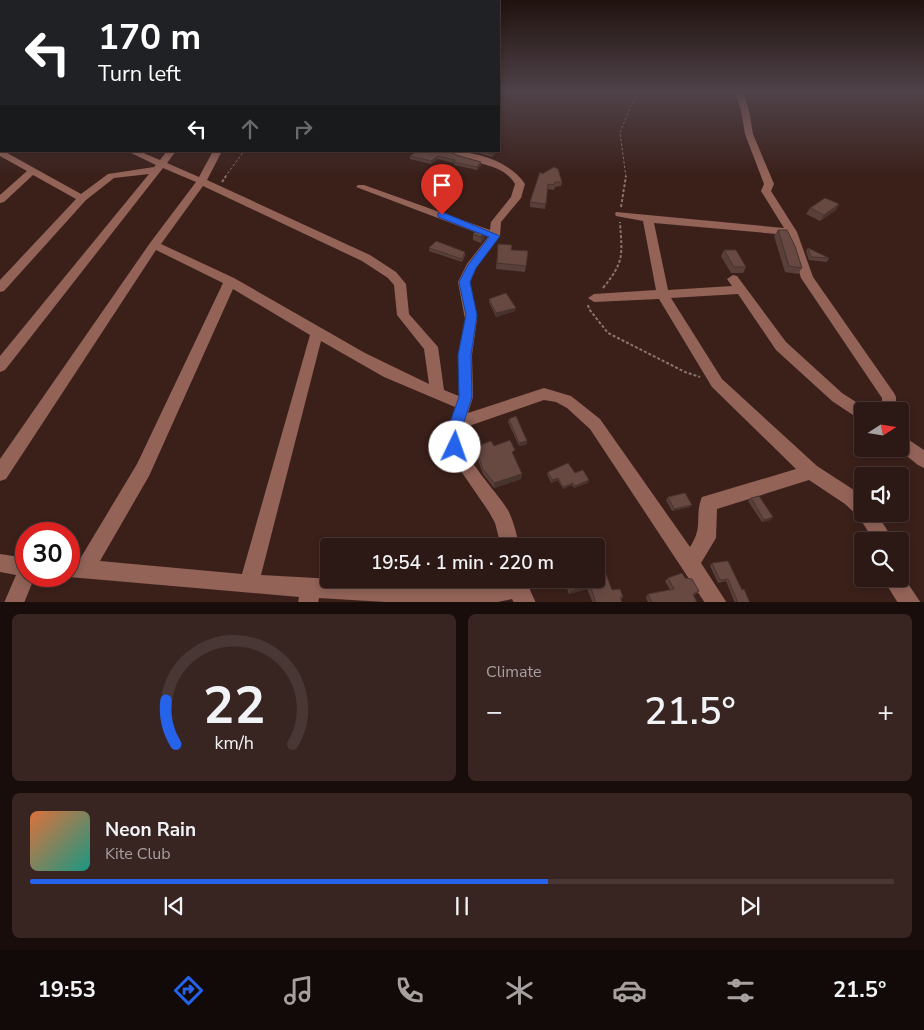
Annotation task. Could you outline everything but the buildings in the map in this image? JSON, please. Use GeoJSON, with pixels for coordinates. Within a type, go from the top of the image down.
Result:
{"type":"FeatureCollection","features":[{"type":"Feature","properties":{"kind":"street"},"geometry":{"type":"LineString","coordinates":[[747,120],[749,134],[769,184],[766,191],[792,232],[807,278],[890,397],[890,402]]}},
{"type":"Feature","properties":{"kind":"street"},"geometry":{"type":"LineString","coordinates":[[0,152],[82,198]]}},
{"type":"Feature","properties":{"kind":"street"},"geometry":{"type":"LineString","coordinates":[[133,152],[158,167],[218,188],[366,258],[392,275],[400,284],[403,315],[431,347],[436,393]]}},
{"type":"Feature","properties":{"kind":"street"},"geometry":{"type":"LineString","coordinates":[[0,366],[171,152]]}},
{"type":"Feature","properties":{"kind":"street"},"geometry":{"type":"LineString","coordinates":[[0,473],[154,245],[201,182],[217,152]]}},
{"type":"Feature","properties":{"kind":"street"},"geometry":{"type":"LineString","coordinates":[[456,152],[501,167],[519,181],[520,189],[516,198],[496,222],[495,236],[471,267],[464,282],[472,315],[465,355],[466,383],[464,404],[456,424],[453,439],[458,455],[503,520],[508,538]]}},
{"type":"Feature","properties":{"kind":"street"},"geometry":{"type":"LineString","coordinates":[[0,288],[82,198],[113,175],[158,167]]}},
{"type":"Feature","properties":{"kind":"street"},"geometry":{"type":"LineString","coordinates":[[0,200],[32,171]]}},
{"type":"Feature","properties":{"kind":"street"},"geometry":{"type":"LineString","coordinates":[[361,187],[435,212],[495,236]]}},
{"type":"Feature","properties":{"kind":"street"},"geometry":{"type":"LineString","coordinates":[[620,214],[648,219],[792,232]]}},
{"type":"Feature","properties":{"kind":"street"},"geometry":{"type":"LineString","coordinates":[[648,219],[663,295],[717,382],[811,472],[854,500]]}},
{"type":"Feature","properties":{"kind":"street"},"geometry":{"type":"LineString","coordinates":[[154,245],[193,261],[230,281],[390,374],[464,404]]}},
{"type":"Feature","properties":{"kind":"street"},"geometry":{"type":"LineString","coordinates":[[80,564],[143,470],[230,281]]}},
{"type":"Feature","properties":{"kind":"street"},"geometry":{"type":"LineString","coordinates":[[594,298],[663,295],[737,285],[781,346],[837,397],[854,409]]}},
{"type":"Feature","properties":{"kind":"street"},"geometry":{"type":"LineString","coordinates":[[248,584],[317,333]]}},
{"type":"Feature","properties":{"kind":"street"},"geometry":{"type":"LineString","coordinates":[[456,424],[544,394],[556,394],[568,400],[595,424],[717,602]]}},
{"type":"Feature","properties":{"kind":"street"},"geometry":{"type":"LineString","coordinates":[[909,448],[924,460]]}},
{"type":"Feature","properties":{"kind":"street"},"geometry":{"type":"LineString","coordinates":[[690,563],[707,538],[708,503],[811,472]]}},
{"type":"Feature","properties":{"kind":"street"},"geometry":{"type":"LineString","coordinates":[[0,564],[15,566]]}},
{"type":"Feature","properties":{"kind":"street"},"geometry":{"type":"LineString","coordinates":[[80,568],[248,584],[310,595],[458,595],[519,590]]}},
{"type":"Feature","properties":{"kind":"street"},"geometry":{"type":"LineString","coordinates":[[14,602],[21,587]]}},
{"type":"Feature","properties":{"kind":"street"},"geometry":{"type":"LineString","coordinates":[[898,587],[911,602]]}},
{"type":"Feature","properties":{"kind":"path"},"geometry":{"type":"LineString","coordinates":[[625,120],[620,133],[626,174],[620,214],[624,252],[621,263],[615,273],[588,307],[608,333],[684,372],[717,382]]}},
{"type":"Feature","properties":{"kind":"path"},"geometry":{"type":"LineString","coordinates":[[218,188],[243,152]]}},
{"type":"Feature","properties":{"kind":"route"},"geometry":{"type":"LineString","coordinates":[[442,215],[495,236],[471,267],[464,282],[472,315],[465,355],[466,397],[454,431],[455,447]]}}]}
